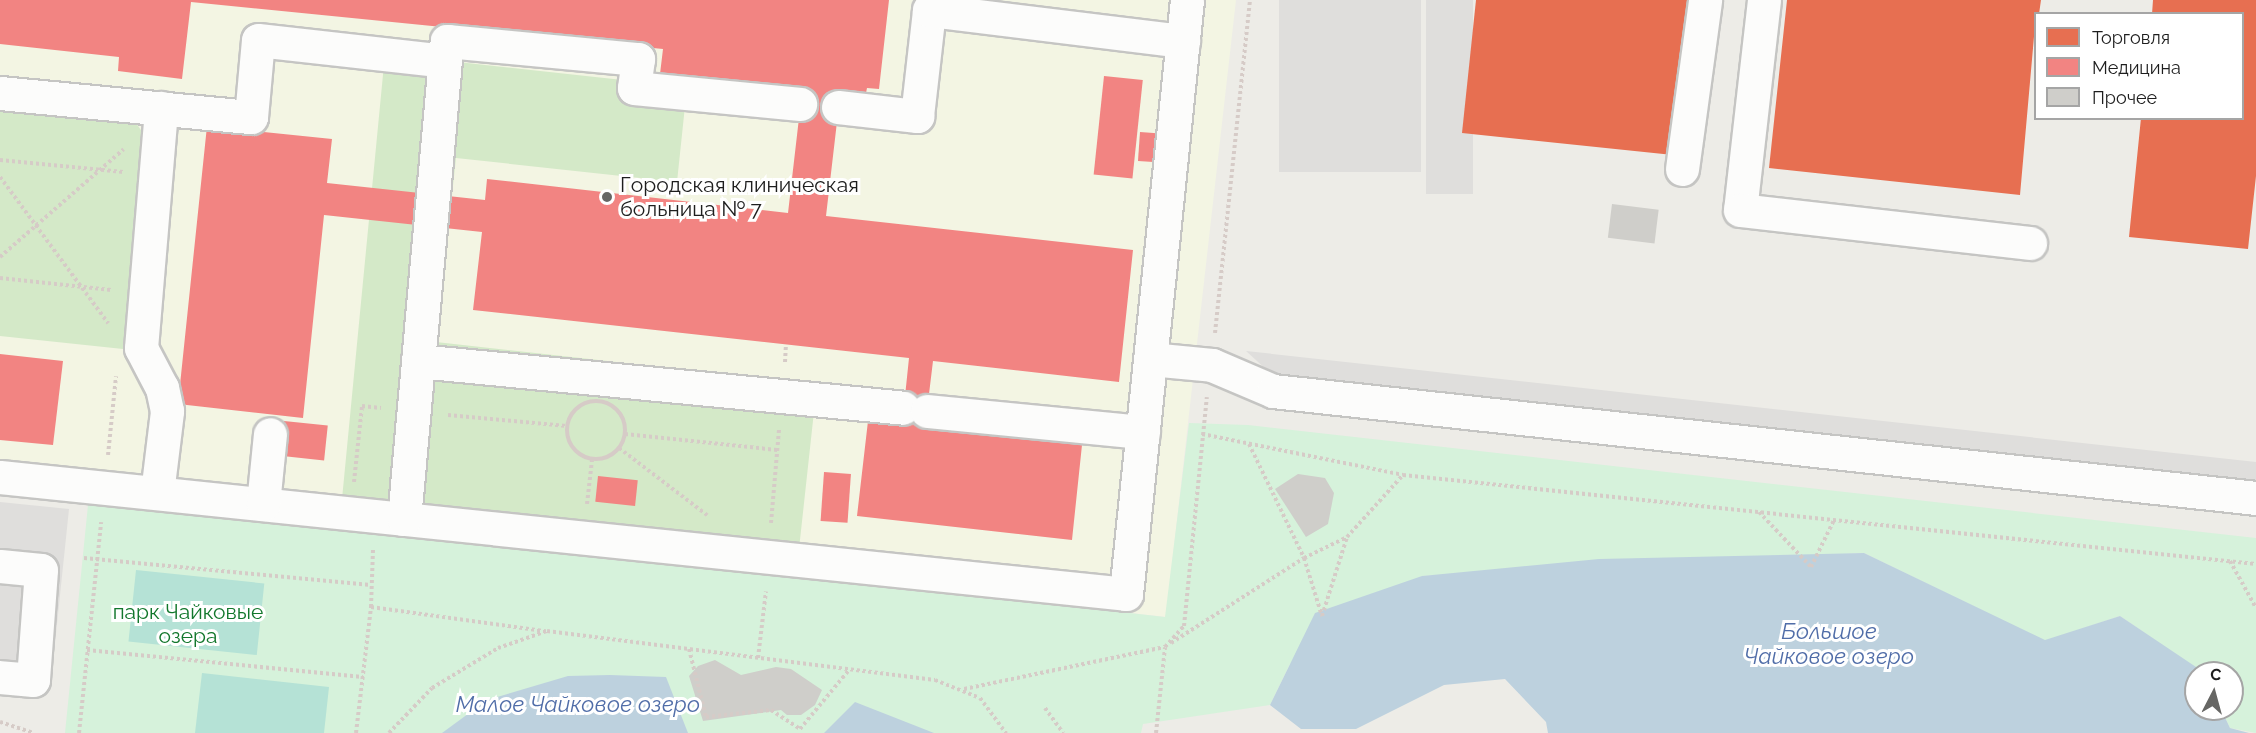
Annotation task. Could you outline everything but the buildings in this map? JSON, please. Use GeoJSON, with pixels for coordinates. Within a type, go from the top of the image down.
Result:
{"type":"FeatureCollection","features":[{"type":"Feature","properties":{"kind":"lane"},"geometry":{"type":"LineString","coordinates":[[0,477],[1126,594],[1188,0]]}},
{"type":"Feature","properties":{"kind":"lane"},"geometry":{"type":"LineString","coordinates":[[1682,169],[1705,0]]}},
{"type":"Feature","properties":{"kind":"lane"},"geometry":{"type":"LineString","coordinates":[[1764,0],[1740,210],[2030,243]]}},
{"type":"Feature","properties":{"kind":"lane"},"geometry":{"type":"LineString","coordinates":[[838,107],[917,116],[928,10],[1184,41]]}},
{"type":"Feature","properties":{"kind":"lane"},"geometry":{"type":"LineString","coordinates":[[0,93],[251,117],[258,40],[445,61]]}},
{"type":"Feature","properties":{"kind":"lane"},"geometry":{"type":"LineString","coordinates":[[404,519],[447,41],[638,59],[634,88],[800,104]]}},
{"type":"Feature","properties":{"kind":"lane"},"geometry":{"type":"LineString","coordinates":[[152,107],[141,348],[162,388],[166,411],[157,493]]}},
{"type":"Feature","properties":{"kind":"lane"},"geometry":{"type":"LineString","coordinates":[[1150,359],[1212,364],[1272,391],[2256,498]]}},
{"type":"Feature","properties":{"kind":"lane"},"geometry":{"type":"LineString","coordinates":[[418,361],[1143,432]]}},
{"type":"Feature","properties":{"kind":"lane"},"geometry":{"type":"LineString","coordinates":[[263,504],[270,434]]}},
{"type":"Feature","properties":{"kind":"lane"},"geometry":{"type":"LineString","coordinates":[[0,566],[41,570],[33,680],[0,676]]}},
{"type":"Feature","properties":{"kind":"path"},"geometry":{"type":"LineString","coordinates":[[0,257],[139,136],[152,107]]}},
{"type":"Feature","properties":{"kind":"path"},"geometry":{"type":"LineString","coordinates":[[0,160],[135,174]]}},
{"type":"Feature","properties":{"kind":"path"},"geometry":{"type":"LineString","coordinates":[[0,177],[113,330]]}},
{"type":"Feature","properties":{"kind":"path"},"geometry":{"type":"LineString","coordinates":[[0,278],[114,290]]}},
{"type":"Feature","properties":{"kind":"path"},"geometry":{"type":"LineString","coordinates":[[758,658],[786,345]]}},
{"type":"Feature","properties":{"kind":"path"},"geometry":{"type":"LineString","coordinates":[[80,733],[116,371]]}},
{"type":"Feature","properties":{"kind":"path"},"geometry":{"type":"LineString","coordinates":[[602,401],[620,413],[625,434],[619,448],[606,459],[592,460],[576,453],[569,444],[566,426],[580,405],[602,401]]}},
{"type":"Feature","properties":{"kind":"path"},"geometry":{"type":"LineString","coordinates":[[356,733],[371,607],[373,531],[350,513],[362,406],[566,426]]}},
{"type":"Feature","properties":{"kind":"path"},"geometry":{"type":"LineString","coordinates":[[625,434],[777,450]]}},
{"type":"Feature","properties":{"kind":"path"},"geometry":{"type":"LineString","coordinates":[[1202,434],[1403,475],[2256,564]]}},
{"type":"Feature","properties":{"kind":"path"},"geometry":{"type":"LineString","coordinates":[[1249,443],[1304,558],[1322,616],[1347,537]]}},
{"type":"Feature","properties":{"kind":"path"},"geometry":{"type":"LineString","coordinates":[[619,448],[709,516]]}},
{"type":"Feature","properties":{"kind":"path"},"geometry":{"type":"LineString","coordinates":[[586,513],[592,460]]}},
{"type":"Feature","properties":{"kind":"path"},"geometry":{"type":"LineString","coordinates":[[963,689],[1165,647],[1304,558],[1347,537],[1403,475]]}},
{"type":"Feature","properties":{"kind":"path"},"geometry":{"type":"LineString","coordinates":[[1758,512],[1810,567],[1834,520]]}},
{"type":"Feature","properties":{"kind":"path"},"geometry":{"type":"LineString","coordinates":[[84,558],[371,585]]}},
{"type":"Feature","properties":{"kind":"path"},"geometry":{"type":"LineString","coordinates":[[2230,561],[2256,608]]}},
{"type":"Feature","properties":{"kind":"path"},"geometry":{"type":"LineString","coordinates":[[371,607],[935,680],[963,689],[980,698],[1006,733]]}},
{"type":"Feature","properties":{"kind":"path"},"geometry":{"type":"LineString","coordinates":[[389,733],[432,688],[498,648],[547,631]]}},
{"type":"Feature","properties":{"kind":"path"},"geometry":{"type":"LineString","coordinates":[[689,649],[706,717],[771,710],[800,729],[849,670]]}},
{"type":"Feature","properties":{"kind":"path"},"geometry":{"type":"LineString","coordinates":[[87,650],[363,677]]}},
{"type":"Feature","properties":{"kind":"path"},"geometry":{"type":"LineString","coordinates":[[1046,708],[1063,733]]}},
{"type":"Feature","properties":{"kind":"path"},"geometry":{"type":"LineString","coordinates":[[0,722],[33,733]]}},
{"type":"Feature","properties":{"kind":"shaded area","name":"Городская клиническая больница № 7"},"geometry":{"type":"Polygon","coordinates":[[[0,0],[1236,0],[1166,617],[768,572],[0,495],[0,0]]]}},
{"type":"Feature","properties":{"kind":"shaded area"},"geometry":{"type":"Polygon","coordinates":[[[1279,0],[1421,0],[1421,172],[1279,172],[1279,0]]]}},
{"type":"Feature","properties":{"kind":"shaded area"},"geometry":{"type":"Polygon","coordinates":[[[1426,0],[1473,0],[1473,194],[1426,194],[1426,0]]]}},
{"type":"Feature","properties":{"kind":"shaded area"},"geometry":{"type":"Polygon","coordinates":[[[1246,351],[2256,462],[2256,486],[1281,383],[1246,351]]]}},
{"type":"Feature","properties":{"kind":"shaded area"},"geometry":{"type":"Polygon","coordinates":[[[0,502],[69,509],[50,691],[0,686],[0,502]]]}},
{"type":"Feature","properties":{"kind":"green space"},"geometry":{"type":"Polygon","coordinates":[[[385,54],[687,87],[677,182],[456,158],[436,342],[817,384],[799,549],[342,499],[385,54]]]}},
{"type":"Feature","properties":{"kind":"green space"},"geometry":{"type":"Polygon","coordinates":[[[0,106],[134,120],[147,139],[123,349],[0,336],[0,106]]]}},
{"type":"Feature","properties":{"kind":"green space","name":"парк Чайковые озера"},"geometry":{"type":"Polygon","coordinates":[[[1189,423],[1248,425],[2256,538],[2256,733],[2230,728],[2227,721],[2244,721],[2244,661],[2186,661],[2120,616],[2045,641],[1864,553],[1422,576],[1290,664],[1270,705],[1143,724],[1141,733],[65,733],[88,505],[768,572],[1165,617],[1189,423]]]}},
{"type":"Feature","properties":{"kind":"green space"},"geometry":{"type":"Polygon","coordinates":[[[136,570],[264,583],[257,655],[128,642],[136,570]]]}},
{"type":"Feature","properties":{"kind":"green space"},"geometry":{"type":"Polygon","coordinates":[[[202,673],[329,687],[324,733],[195,733],[202,673]]]}},
{"type":"Feature","properties":{"kind":"water","name":"Большое Чайковое озеро"},"geometry":{"type":"Polygon","coordinates":[[[1864,553],[2045,640],[2120,616],[2187,661],[2184,661],[2184,721],[2227,721],[2230,728],[2249,733],[1548,733],[1546,722],[1505,679],[1444,685],[1356,729],[1301,729],[1270,705],[1315,613],[1422,576],[1599,559],[1864,553]]]}},
{"type":"Feature","properties":{"kind":"water","name":"Малое Чайковое озеро"},"geometry":{"type":"Polygon","coordinates":[[[568,676],[666,677],[688,733],[442,733],[487,700],[568,676]]]}},
{"type":"Feature","properties":{"kind":"water"},"geometry":{"type":"Polygon","coordinates":[[[855,702],[934,733],[824,733],[855,702]]]}},
{"type":"Feature","properties":{"kind":"place","name":"Городская клиническая больница № 7"},"geometry":{"type":"Point","coordinates":[607,197]}}]}
